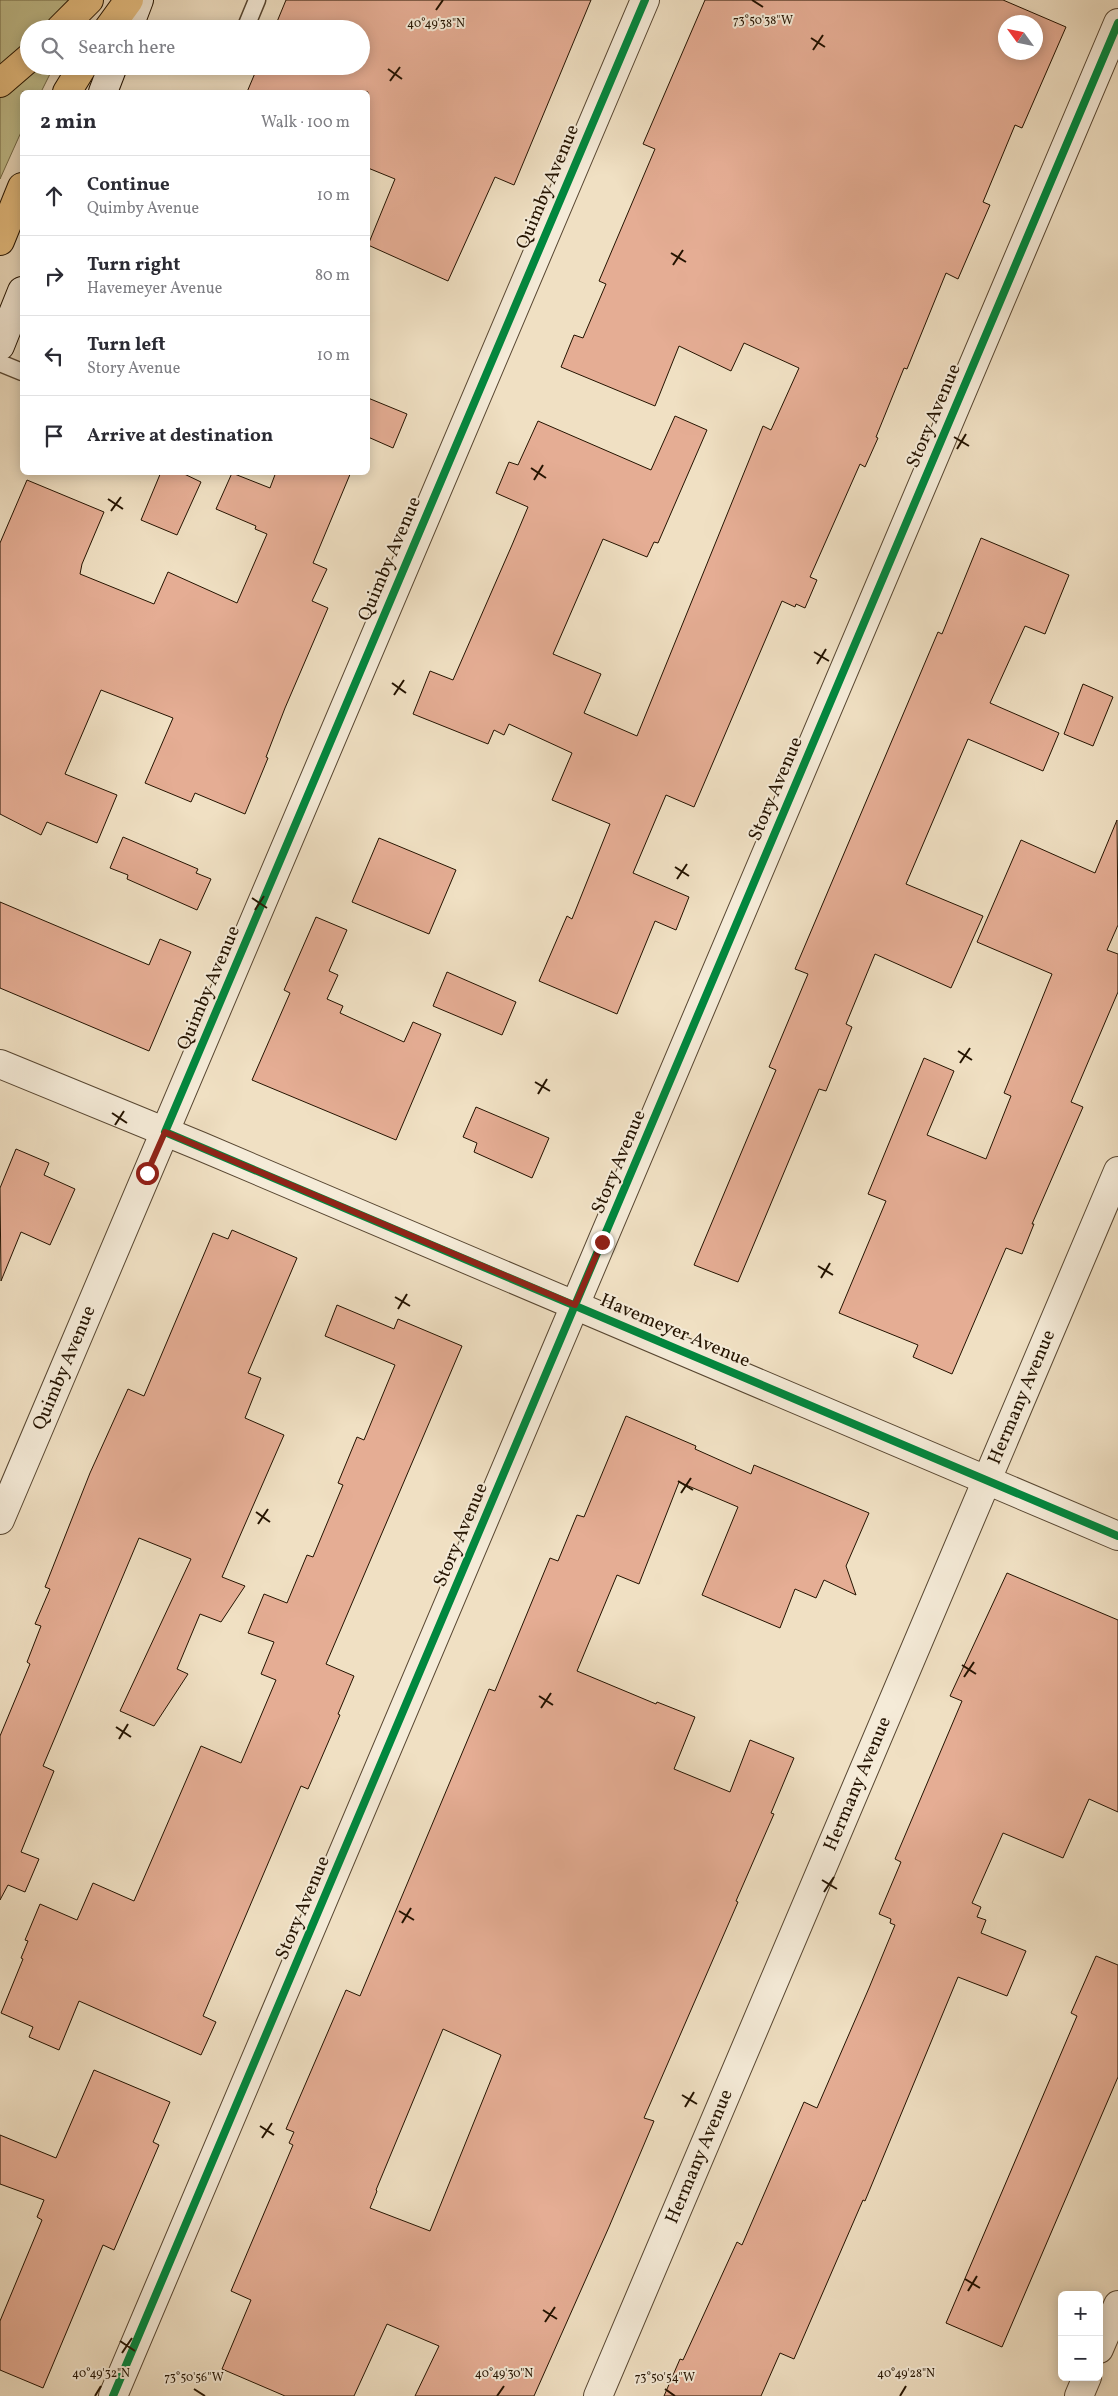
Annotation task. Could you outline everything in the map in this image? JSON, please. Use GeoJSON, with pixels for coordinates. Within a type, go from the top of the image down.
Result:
{"type":"FeatureCollection","features":[{"type":"Feature","properties":{"kind":"highway"},"geometry":{"type":"LineString","coordinates":[[69,20],[89,0]]}},
{"type":"Feature","properties":{"kind":"highway"},"geometry":{"type":"LineString","coordinates":[[114,20],[128,0]]}},
{"type":"Feature","properties":{"kind":"highway"},"geometry":{"type":"LineString","coordinates":[[0,83],[20,66]]}},
{"type":"Feature","properties":{"kind":"highway"},"geometry":{"type":"LineString","coordinates":[[68,90],[77,75]]}},
{"type":"Feature","properties":{"kind":"highway"},"geometry":{"type":"LineString","coordinates":[[0,241],[20,192]]}},
{"type":"Feature","properties":{"kind":"street"},"geometry":{"type":"LineString","coordinates":[[132,20],[140,0]]}},
{"type":"Feature","properties":{"kind":"street","name":"Quimby Avenue"},"geometry":{"type":"LineString","coordinates":[[0,1520],[645,0]]}},
{"type":"Feature","properties":{"kind":"street","name":"Story Avenue"},"geometry":{"type":"LineString","coordinates":[[113,2396],[1118,22]]}},
{"type":"Feature","properties":{"kind":"street"},"geometry":{"type":"LineString","coordinates":[[104,90],[110,75]]}},
{"type":"Feature","properties":{"kind":"street"},"geometry":{"type":"LineString","coordinates":[[0,346],[20,296]]}},
{"type":"Feature","properties":{"kind":"street","name":"Havemeyer Avenue"},"geometry":{"type":"LineString","coordinates":[[0,1064],[575,1305],[1118,1536]]}},
{"type":"Feature","properties":{"kind":"street","name":"Hermany Avenue"},"geometry":{"type":"LineString","coordinates":[[598,2396],[1118,1171]]}},
{"type":"Feature","properties":{"kind":"street"},"geometry":{"type":"LineString","coordinates":[[1103,2340],[1118,2305]]}},
{"type":"Feature","properties":{"kind":"street"},"geometry":{"type":"LineString","coordinates":[[1079,2396],[1085,2381]]}},
{"type":"Feature","properties":{"kind":"lane"},"geometry":{"type":"LineString","coordinates":[[249,20],[257,0]]}},
{"type":"Feature","properties":{"kind":"lane"},"geometry":{"type":"LineString","coordinates":[[0,363],[20,371]]}},
{"type":"Feature","properties":{"kind":"shaded area"},"geometry":{"type":"Polygon","coordinates":[[[0,0],[88,0],[78,20],[20,20],[20,75],[50,75],[42,90],[20,90],[20,134],[0,179],[0,0]]]}},
{"type":"Feature","properties":{"kind":"building"},"geometry":{"type":"Polygon","coordinates":[[[286,0],[591,0],[514,185],[495,177],[448,281],[370,246],[370,240],[395,179],[370,169],[370,90],[248,90],[254,75],[370,75],[370,20],[278,20],[286,0]]]}},
{"type":"Feature","properties":{"kind":"building"},"geometry":{"type":"Polygon","coordinates":[[[705,0],[1003,0],[1038,15],[998,15],[998,60],[1043,60],[1043,17],[1066,27],[1022,128],[1015,125],[983,202],[990,205],[958,279],[946,273],[907,369],[904,368],[865,467],[860,464],[810,577],[817,580],[805,608],[796,604],[795,607],[782,601],[694,807],[666,795],[633,873],[689,897],[676,930],[655,921],[617,1014],[539,981],[567,916],[572,919],[610,824],[552,800],[572,753],[509,724],[504,735],[494,730],[488,744],[413,714],[430,671],[453,680],[512,545],[528,507],[496,493],[509,462],[518,465],[538,421],[651,470],[675,416],[707,430],[658,543],[654,542],[647,557],[603,539],[553,654],[601,674],[584,713],[637,736],[763,426],[771,430],[799,368],[744,343],[731,371],[679,346],[655,406],[561,367],[574,335],[583,338],[606,284],[599,281],[655,149],[643,144],[705,0]]]}},
{"type":"Feature","properties":{"kind":"building"},"geometry":{"type":"Polygon","coordinates":[[[370,399],[407,414],[393,448],[370,438],[370,399]]]}},
{"type":"Feature","properties":{"kind":"building"},"geometry":{"type":"Polygon","coordinates":[[[160,475],[186,475],[201,482],[177,535],[141,520],[160,475]]]}},
{"type":"Feature","properties":{"kind":"building"},"geometry":{"type":"Polygon","coordinates":[[[231,475],[237,475],[270,488],[275,475],[350,475],[313,563],[327,569],[312,601],[328,608],[285,708],[266,757],[268,758],[245,814],[195,793],[191,802],[145,783],[173,718],[101,690],[65,774],[117,795],[97,843],[47,822],[41,835],[0,814],[0,543],[27,480],[104,512],[82,564],[80,574],[154,604],[168,572],[237,603],[267,534],[255,529],[256,526],[216,509],[231,475]]]}},
{"type":"Feature","properties":{"kind":"building"},"geometry":{"type":"Polygon","coordinates":[[[981,538],[1069,575],[1045,634],[1025,626],[990,703],[1059,733],[1043,771],[968,739],[906,884],[983,916],[951,988],[875,954],[846,1024],[852,1027],[826,1091],[819,1089],[738,1282],[694,1265],[776,1070],[769,1067],[808,974],[795,969],[938,632],[942,634],[981,538]]]}},
{"type":"Feature","properties":{"kind":"building"},"geometry":{"type":"Polygon","coordinates":[[[1083,684],[1113,697],[1093,746],[1064,734],[1083,684]]]}},
{"type":"Feature","properties":{"kind":"building"},"geometry":{"type":"Polygon","coordinates":[[[1117,820],[1118,925],[1107,950],[1118,954],[1118,992],[1071,1102],[1083,1107],[1032,1224],[1034,1224],[1022,1254],[1006,1248],[952,1374],[913,1357],[918,1345],[839,1313],[886,1201],[868,1194],[924,1058],[954,1071],[927,1135],[986,1159],[1011,1096],[1004,1093],[1052,974],[977,942],[1021,840],[1095,873],[1117,820]]]}},
{"type":"Feature","properties":{"kind":"building"},"geometry":{"type":"Polygon","coordinates":[[[123,837],[198,869],[196,873],[211,879],[197,910],[127,879],[128,875],[110,868],[123,837]]]}},
{"type":"Feature","properties":{"kind":"building"},"geometry":{"type":"Polygon","coordinates":[[[379,838],[456,870],[429,934],[352,902],[379,838]]]}},
{"type":"Feature","properties":{"kind":"building"},"geometry":{"type":"Polygon","coordinates":[[[0,902],[149,965],[160,939],[191,952],[149,1051],[0,988],[0,902]]]}},
{"type":"Feature","properties":{"kind":"building"},"geometry":{"type":"Polygon","coordinates":[[[316,917],[347,930],[329,971],[338,975],[327,999],[343,1006],[340,1013],[404,1042],[413,1022],[441,1034],[396,1140],[252,1080],[290,993],[284,990],[316,917]]]}},
{"type":"Feature","properties":{"kind":"building"},"geometry":{"type":"Polygon","coordinates":[[[447,972],[516,1002],[502,1035],[433,1006],[447,972]]]}},
{"type":"Feature","properties":{"kind":"building"},"geometry":{"type":"Polygon","coordinates":[[[476,1107],[549,1138],[532,1178],[474,1152],[477,1143],[463,1137],[476,1107]]]}},
{"type":"Feature","properties":{"kind":"building"},"geometry":{"type":"Polygon","coordinates":[[[16,1149],[49,1163],[44,1175],[75,1189],[50,1245],[21,1232],[1,1281],[0,1188],[16,1149]]]}},
{"type":"Feature","properties":{"kind":"building"},"geometry":{"type":"Polygon","coordinates":[[[232,1230],[297,1258],[248,1373],[261,1378],[245,1418],[284,1435],[222,1577],[245,1586],[221,1622],[200,1614],[177,1669],[188,1674],[154,1726],[120,1711],[191,1559],[139,1538],[43,1766],[54,1771],[21,1852],[39,1859],[25,1892],[8,1885],[0,1900],[0,1736],[30,1664],[27,1662],[41,1626],[35,1624],[50,1589],[45,1587],[90,1473],[128,1389],[144,1396],[213,1233],[228,1239],[232,1230]]]}},
{"type":"Feature","properties":{"kind":"building"},"geometry":{"type":"Polygon","coordinates":[[[337,1305],[394,1329],[398,1319],[462,1346],[326,1664],[354,1676],[338,1714],[340,1715],[308,1789],[301,1786],[203,2016],[216,2022],[201,2055],[79,2001],[59,2050],[29,2037],[33,2027],[1,2013],[23,1959],[21,1958],[28,1941],[25,1940],[40,1904],[77,1920],[93,1883],[134,1901],[201,1746],[241,1763],[276,1680],[261,1674],[274,1642],[248,1633],[264,1594],[287,1603],[307,1555],[313,1557],[343,1485],[338,1483],[357,1437],[364,1440],[395,1365],[325,1336],[337,1305]]]}},
{"type":"Feature","properties":{"kind":"building"},"geometry":{"type":"Polygon","coordinates":[[[626,1416],[696,1446],[695,1449],[751,1474],[754,1465],[869,1513],[846,1566],[856,1595],[824,1580],[816,1598],[795,1589],[780,1628],[702,1595],[738,1507],[679,1482],[639,1584],[617,1575],[577,1671],[656,1704],[657,1702],[695,1717],[674,1769],[730,1792],[750,1740],[794,1758],[771,1813],[774,1814],[736,1901],[738,1902],[644,2118],[654,2121],[534,2396],[415,2396],[439,2346],[387,2324],[354,2396],[285,2396],[222,2369],[251,2300],[231,2291],[293,2145],[289,2143],[294,2132],[286,2129],[346,1990],[360,1996],[489,1689],[495,1691],[550,1558],[558,1561],[577,1515],[584,1517],[626,1416]],[[443,2029],[370,2208],[430,2231],[501,2055],[443,2029]]]}},
{"type":"Feature","properties":{"kind":"building"},"geometry":{"type":"Polygon","coordinates":[[[1007,1573],[1118,1620],[1118,1812],[1089,1799],[1063,1858],[1003,1833],[972,1903],[981,1907],[977,1917],[986,1920],[981,1933],[1026,1951],[1007,1996],[958,1977],[865,2201],[863,2200],[794,2359],[780,2353],[761,2396],[664,2396],[680,2359],[683,2360],[737,2242],[742,2245],[804,2102],[817,2108],[869,1988],[895,1925],[890,1923],[891,1919],[879,1914],[901,1862],[895,1859],[962,1701],[950,1696],[1007,1573]]]}},
{"type":"Feature","properties":{"kind":"building"},"geometry":{"type":"Polygon","coordinates":[[[1096,1956],[1118,1965],[1118,2077],[1002,2347],[946,2323],[1077,2016],[1071,2013],[1096,1956]]]}},
{"type":"Feature","properties":{"kind":"building"},"geometry":{"type":"Polygon","coordinates":[[[94,2070],[170,2102],[153,2142],[159,2145],[114,2250],[103,2245],[43,2388],[0,2370],[0,2321],[42,2220],[37,2217],[44,2200],[0,2184],[0,2135],[56,2158],[94,2070]]]}},
{"type":"Feature","properties":{"kind":"cycle path"},"geometry":{"type":"LineString","coordinates":[[645,0],[165,1132],[1118,1536]]}},
{"type":"Feature","properties":{"kind":"cycle path"},"geometry":{"type":"LineString","coordinates":[[113,2396],[1118,23]]}},
{"type":"Feature","properties":{"kind":"route"},"geometry":{"type":"LineString","coordinates":[[147,1173],[165,1132],[575,1305],[602,1242]]}}]}
